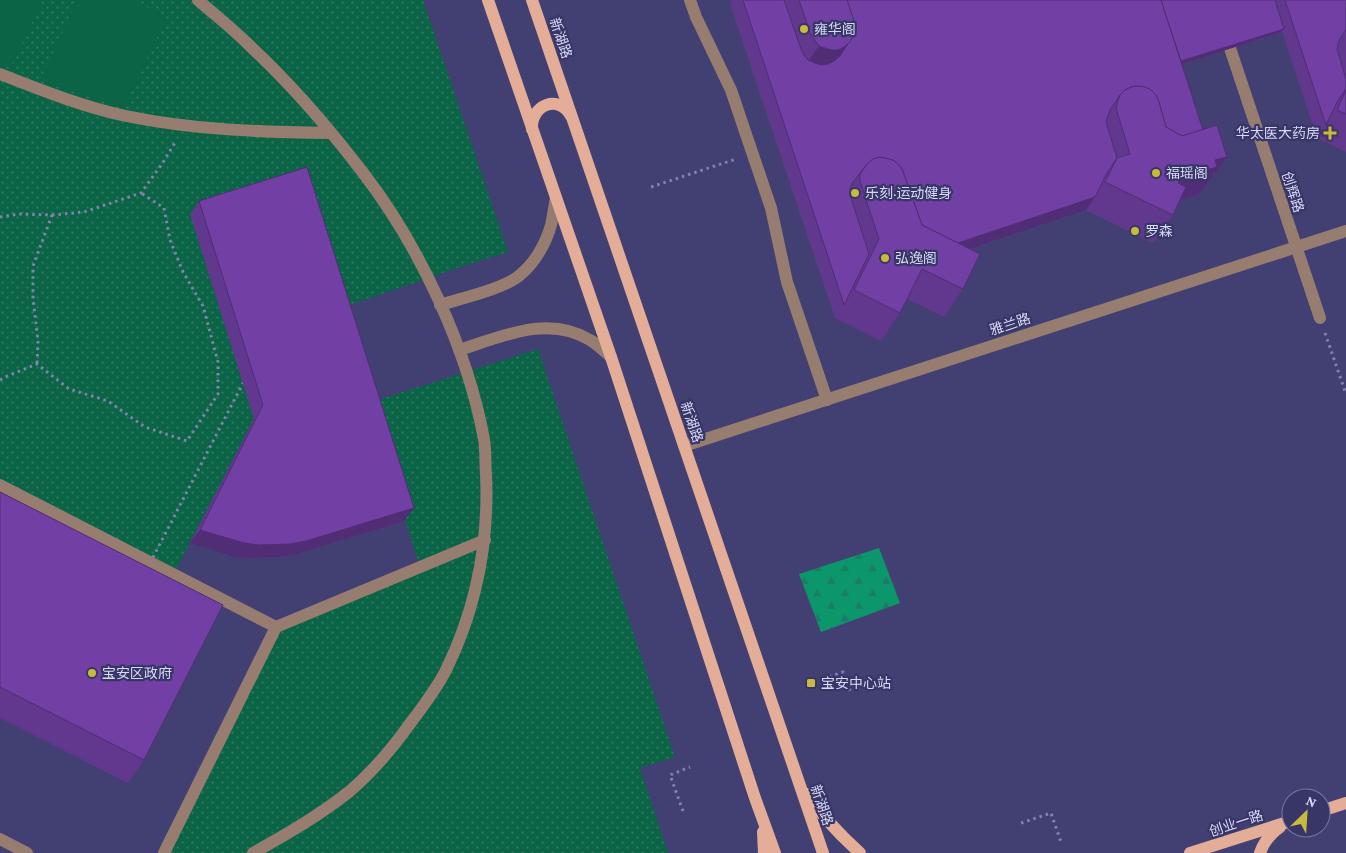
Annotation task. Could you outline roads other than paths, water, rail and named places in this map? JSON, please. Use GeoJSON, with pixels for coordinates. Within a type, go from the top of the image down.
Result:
{"type":"FeatureCollection","features":[{"type":"Feature","properties":{"kind":"main road"},"geometry":{"type":"LineString","coordinates":[[488,0],[611,356],[755,798],[775,853]]}},
{"type":"Feature","properties":{"kind":"main road","name":"新湖路"},"geometry":{"type":"LineString","coordinates":[[532,0],[822,853]]}},
{"type":"Feature","properties":{"kind":"main road"},"geometry":{"type":"LineString","coordinates":[[532,129],[535,113],[544,106],[554,104],[565,108],[573,120]]}},
{"type":"Feature","properties":{"kind":"main road"},"geometry":{"type":"LineString","coordinates":[[799,783],[820,812],[860,853]]}},
{"type":"Feature","properties":{"kind":"main road"},"geometry":{"type":"LineString","coordinates":[[755,798],[762,827],[764,853]]}},
{"type":"Feature","properties":{"kind":"main road"},"geometry":{"type":"LineString","coordinates":[[1331,808],[1346,803]]}},
{"type":"Feature","properties":{"kind":"main road","name":"创业一路"},"geometry":{"type":"LineString","coordinates":[[1190,853],[1281,825]]}},
{"type":"Feature","properties":{"kind":"main road"},"geometry":{"type":"LineString","coordinates":[[1260,853],[1263,844],[1270,834],[1281,827]]}},
{"type":"Feature","properties":{"kind":"street"},"geometry":{"type":"LineString","coordinates":[[198,0],[294,89],[365,175],[399,225],[422,266],[459,350],[473,393],[484,441],[487,499],[485,540],[478,580],[466,622],[446,670],[389,752],[350,790],[300,826],[253,853]]}},
{"type":"Feature","properties":{"kind":"street"},"geometry":{"type":"LineString","coordinates":[[690,0],[696,17],[731,90],[771,208],[787,282],[827,400]]}},
{"type":"Feature","properties":{"kind":"street","name":"创辉路"},"geometry":{"type":"LineString","coordinates":[[1214,0],[1320,318]]}},
{"type":"Feature","properties":{"kind":"street"},"geometry":{"type":"LineString","coordinates":[[0,74],[64,98],[126,116],[186,126],[247,131],[330,133]]}},
{"type":"Feature","properties":{"kind":"street"},"geometry":{"type":"LineString","coordinates":[[440,305],[503,285],[519,276],[530,266],[541,249],[551,226],[556,198]]}},
{"type":"Feature","properties":{"kind":"street","name":"雅兰路"},"geometry":{"type":"LineString","coordinates":[[684,446],[1346,231]]}},
{"type":"Feature","properties":{"kind":"street"},"geometry":{"type":"LineString","coordinates":[[459,350],[526,329],[547,327],[569,330],[590,339],[611,356]]}},
{"type":"Feature","properties":{"kind":"street"},"geometry":{"type":"LineString","coordinates":[[0,485],[276,627]]}},
{"type":"Feature","properties":{"kind":"street"},"geometry":{"type":"LineString","coordinates":[[164,853],[276,627],[485,540]]}},
{"type":"Feature","properties":{"kind":"street"},"geometry":{"type":"LineString","coordinates":[[0,839],[27,853]]}},
{"type":"Feature","properties":{"kind":"place","name":"雍华阁"},"geometry":{"type":"Point","coordinates":[804,29]}},
{"type":"Feature","properties":{"kind":"place","name":"华太医大药房"},"geometry":{"type":"Point","coordinates":[1330,133]}},
{"type":"Feature","properties":{"kind":"place","name":"福瑶阁"},"geometry":{"type":"Point","coordinates":[1156,173]}},
{"type":"Feature","properties":{"kind":"place","name":"乐刻·运动健身"},"geometry":{"type":"Point","coordinates":[855,193]}},
{"type":"Feature","properties":{"kind":"place","name":"罗森"},"geometry":{"type":"Point","coordinates":[1135,231]}},
{"type":"Feature","properties":{"kind":"place","name":"弘逸阁"},"geometry":{"type":"Point","coordinates":[885,258]}},
{"type":"Feature","properties":{"kind":"place","name":"宝安区政府"},"geometry":{"type":"Point","coordinates":[92,673]}},
{"type":"Feature","properties":{"kind":"place","name":"宝安中心站"},"geometry":{"type":"Point","coordinates":[811,683]}}]}
